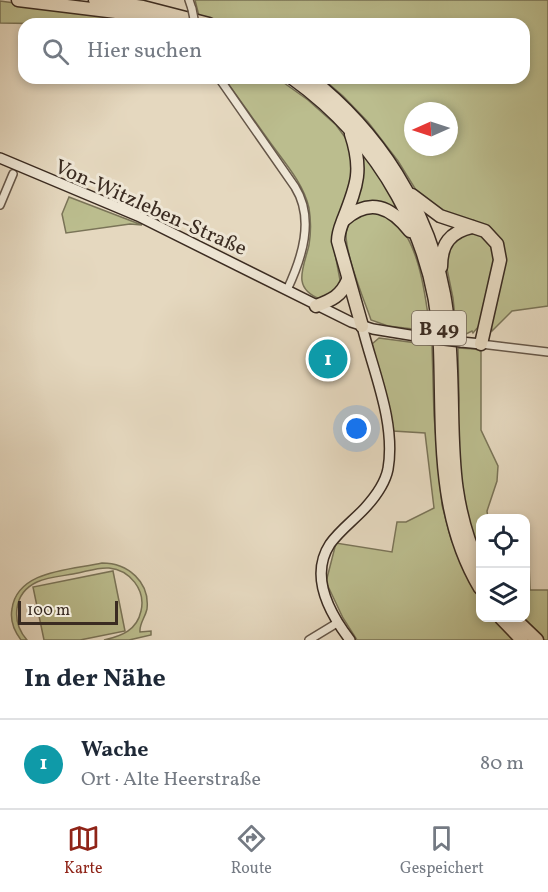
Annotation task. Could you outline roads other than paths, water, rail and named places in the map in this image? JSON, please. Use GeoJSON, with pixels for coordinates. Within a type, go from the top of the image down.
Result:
{"type":"FeatureCollection","features":[{"type":"Feature","properties":{"kind":"highway"},"geometry":{"type":"LineString","coordinates":[[18,0],[116,12],[146,18]]}},
{"type":"Feature","properties":{"kind":"highway"},"geometry":{"type":"LineString","coordinates":[[95,0],[152,9],[186,18]]}},
{"type":"Feature","properties":{"kind":"highway","name":"B 49"},"geometry":{"type":"LineString","coordinates":[[300,84],[324,103],[368,150],[392,185],[418,241],[431,281],[438,321],[442,450],[446,492],[458,540],[476,579]]}},
{"type":"Feature","properties":{"kind":"highway","name":"B 49"},"geometry":{"type":"LineString","coordinates":[[316,84],[340,104],[366,131],[388,160],[407,190],[427,235],[441,280],[455,341],[454,480],[463,523],[476,557]]}},
{"type":"Feature","properties":{"kind":"highway"},"geometry":{"type":"LineString","coordinates":[[349,128],[357,154],[359,174],[339,232],[338,246],[362,326]]}},
{"type":"Feature","properties":{"kind":"highway"},"geometry":{"type":"LineString","coordinates":[[407,190],[440,216],[482,230],[492,237],[498,248],[500,256],[481,344]]}},
{"type":"Feature","properties":{"kind":"highway"},"geometry":{"type":"LineString","coordinates":[[344,221],[360,209],[381,208],[400,220],[418,241]]}},
{"type":"Feature","properties":{"kind":"highway"},"geometry":{"type":"LineString","coordinates":[[441,280],[444,245],[456,233],[472,227]]}},
{"type":"Feature","properties":{"kind":"highway"},"geometry":{"type":"LineString","coordinates":[[316,306],[337,297],[344,290],[348,280]]}},
{"type":"Feature","properties":{"kind":"highway"},"geometry":{"type":"LineString","coordinates":[[505,622],[522,640]]}},
{"type":"Feature","properties":{"kind":"highway"},"geometry":{"type":"LineString","coordinates":[[518,622],[537,640]]}},
{"type":"Feature","properties":{"kind":"street"},"geometry":{"type":"LineString","coordinates":[[189,0],[194,18]]}},
{"type":"Feature","properties":{"kind":"street"},"geometry":{"type":"LineString","coordinates":[[223,84],[295,187],[302,201],[305,221],[304,243],[287,290]]}},
{"type":"Feature","properties":{"kind":"street","name":"Von-Witzleben-Straße"},"geometry":{"type":"LineString","coordinates":[[0,158],[138,216],[316,306],[362,326],[428,338],[481,344]]}},
{"type":"Feature","properties":{"kind":"street"},"geometry":{"type":"LineString","coordinates":[[0,205],[13,174]]}},
{"type":"Feature","properties":{"kind":"street"},"geometry":{"type":"LineString","coordinates":[[350,640],[337,623],[322,584],[326,553],[332,541],[380,489],[386,476],[389,460],[385,412],[362,326]]}},
{"type":"Feature","properties":{"kind":"street"},"geometry":{"type":"LineString","coordinates":[[481,344],[548,352]]}},
{"type":"Feature","properties":{"kind":"street"},"geometry":{"type":"LineString","coordinates":[[309,640],[337,623]]}},
{"type":"Feature","properties":{"kind":"place","name":"Wache"},"geometry":{"type":"Point","coordinates":[328,359]}}]}
